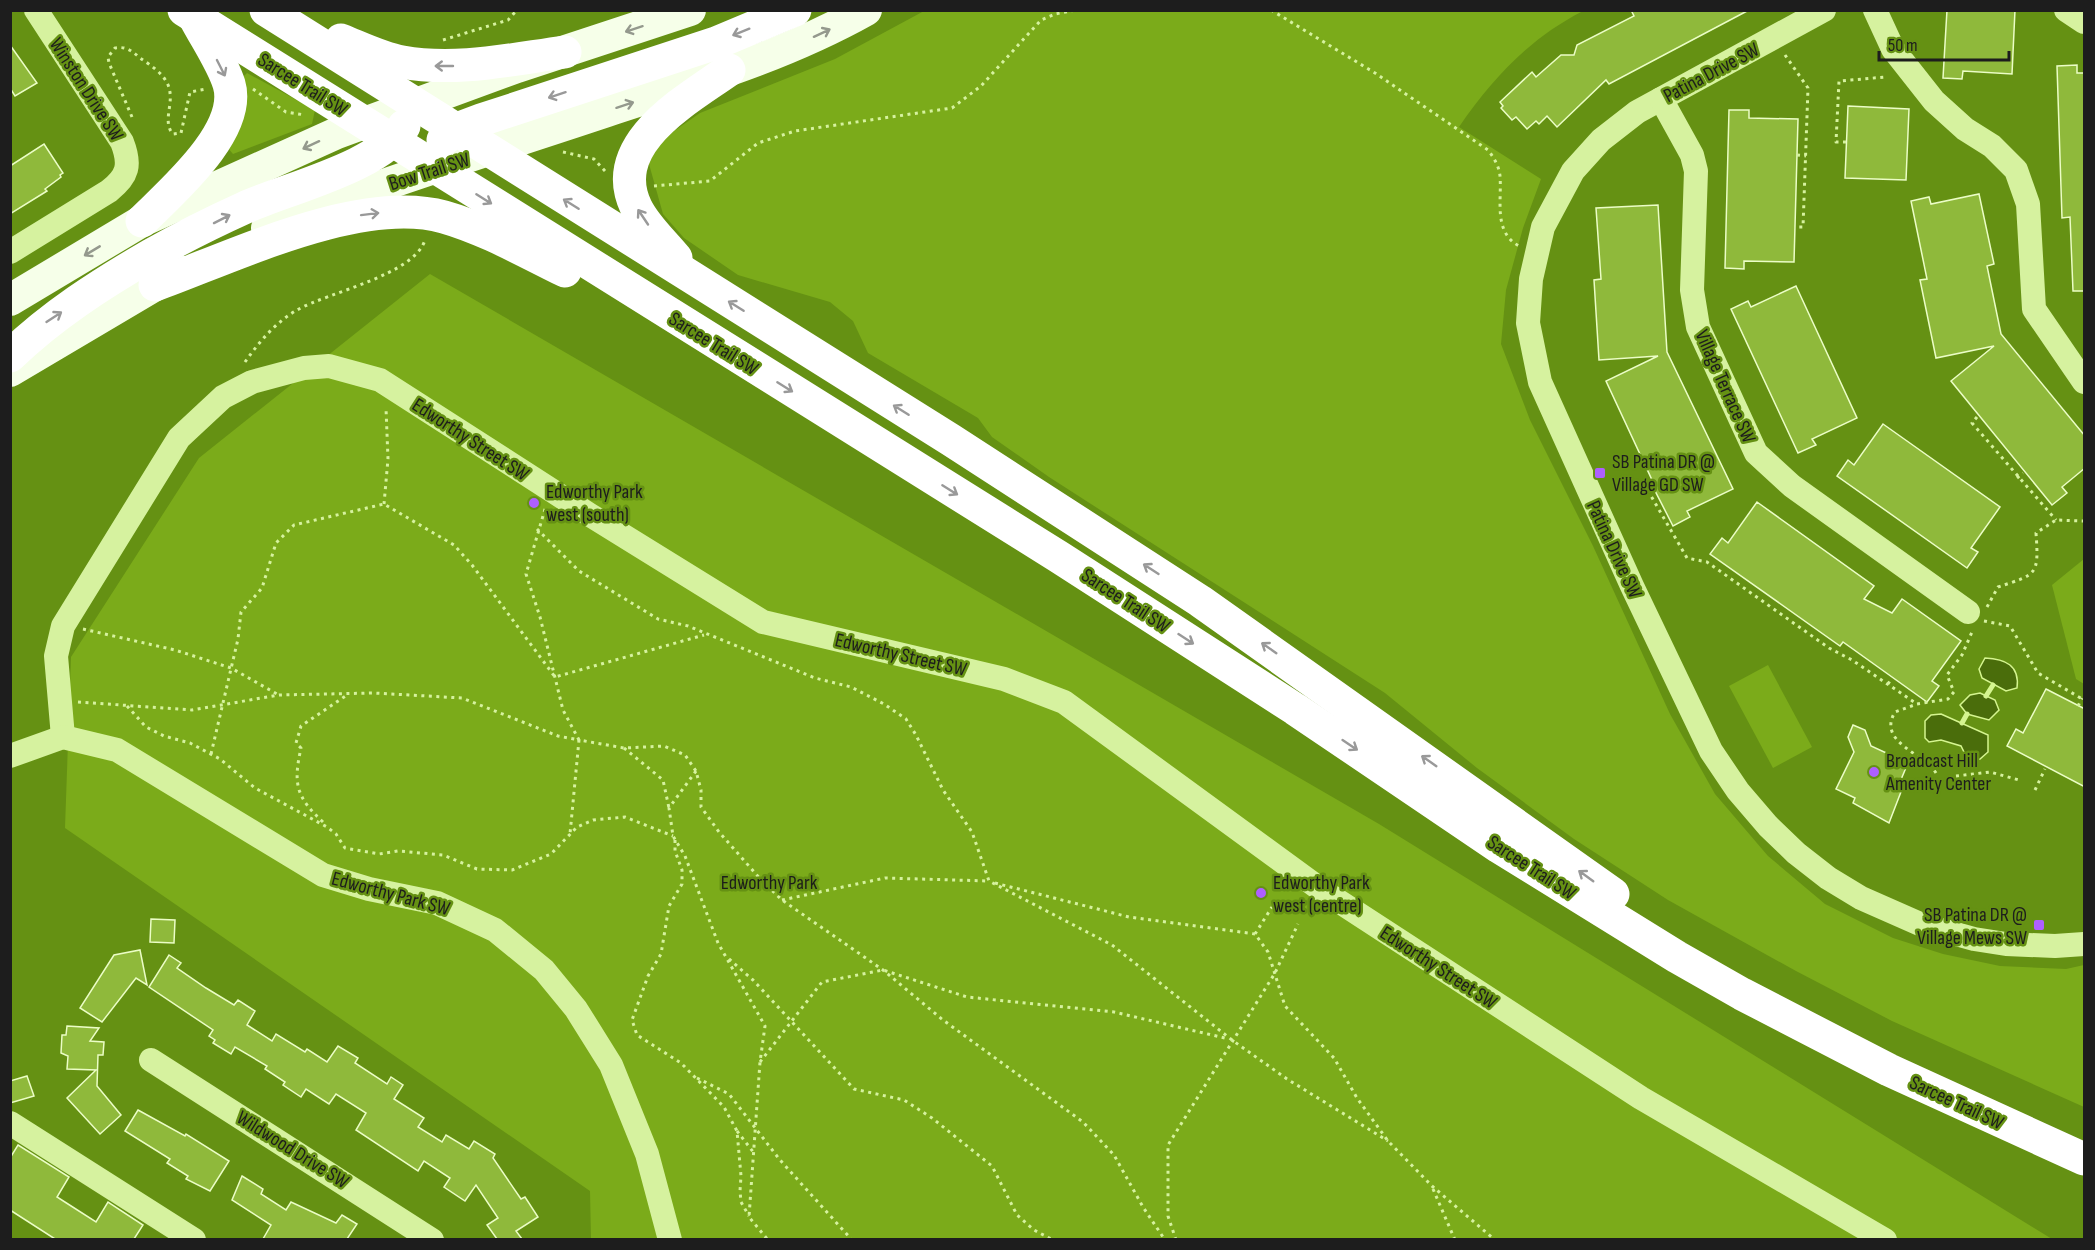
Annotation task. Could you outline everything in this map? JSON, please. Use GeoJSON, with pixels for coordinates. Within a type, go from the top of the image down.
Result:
{"type":"FeatureCollection","features":[{"type":"Feature","properties":{"kind":"highway"},"geometry":{"type":"LineString","coordinates":[[267,10],[284,13],[382,57],[429,66],[457,66],[565,52]]}},
{"type":"Feature","properties":{"kind":"highway","name":"Sarcee Trail SW"},"geometry":{"type":"LineString","coordinates":[[267,10],[1031,491],[1200,601],[1434,765],[1604,889],[1707,951],[1787,995],[1947,1076],[2085,1135]]}},
{"type":"Feature","properties":{"kind":"highway"},"geometry":{"type":"LineString","coordinates":[[435,167],[433,154],[441,141],[457,129],[716,43],[795,10]]}},
{"type":"Feature","properties":{"kind":"highway"},"geometry":{"type":"LineString","coordinates":[[142,221],[195,167],[226,120],[230,87],[189,13]]}},
{"type":"Feature","properties":{"kind":"highway","name":"Sarcee Trail SW"},"geometry":{"type":"LineString","coordinates":[[189,13],[1079,570],[1295,709],[1499,847],[1677,957],[1742,994],[1889,1070],[2085,1159]]}},
{"type":"Feature","properties":{"kind":"highway"},"geometry":{"type":"LineString","coordinates":[[692,279],[637,208],[630,187],[631,171],[636,155],[651,128],[664,116],[729,70]]}},
{"type":"Feature","properties":{"kind":"highway"},"geometry":{"type":"LineString","coordinates":[[10,356],[42,325],[151,255],[245,207],[331,175],[372,155],[378,132],[402,130],[415,104]]}},
{"type":"Feature","properties":{"kind":"highway"},"geometry":{"type":"LineString","coordinates":[[155,285],[323,224],[379,213],[422,214],[444,217],[478,229],[600,288],[664,312]]}},
{"type":"Feature","properties":{"kind":"main road"},"geometry":{"type":"LineString","coordinates":[[415,104],[690,10]]}},
{"type":"Feature","properties":{"kind":"main road","name":"Bow Trail SW"},"geometry":{"type":"LineString","coordinates":[[10,370],[155,285],[249,235],[435,167],[490,152],[773,56],[866,10]]}},
{"type":"Feature","properties":{"kind":"main road"},"geometry":{"type":"LineString","coordinates":[[10,300],[142,221],[337,133],[378,132]]}},
{"type":"Feature","properties":{"kind":"street","name":"Winston Drive SW"},"geometry":{"type":"LineString","coordinates":[[10,252],[109,191],[121,182],[128,170],[128,157],[122,142],[36,10]]}},
{"type":"Feature","properties":{"kind":"street"},"geometry":{"type":"LineString","coordinates":[[1875,10],[1893,49],[1934,101],[1965,129],[1992,146],[2016,170],[2028,204],[2034,309],[2085,382]]}},
{"type":"Feature","properties":{"kind":"street"},"geometry":{"type":"LineString","coordinates":[[2066,10],[2085,22]]}},
{"type":"Feature","properties":{"kind":"street","name":"Patina Drive SW"},"geometry":{"type":"LineString","coordinates":[[1824,11],[1661,99],[1610,133],[1573,171],[1551,209],[1536,252],[1530,287],[1528,323],[1543,391],[1711,751],[1738,791],[1768,826],[1813,868],[1870,903],[1934,929],[1974,939],[2030,946],[2085,944]]}},
{"type":"Feature","properties":{"kind":"street","name":"Village Terrace SW"},"geometry":{"type":"LineString","coordinates":[[1661,99],[1692,155],[1696,171],[1692,290],[1698,327],[1756,453],[1792,486],[1974,616]]}},
{"type":"Feature","properties":{"kind":"street","name":"Edworthy Street SW"},"geometry":{"type":"LineString","coordinates":[[63,737],[56,656],[63,626],[179,438],[223,397],[252,382],[304,368],[329,366],[380,380],[590,515],[764,622],[1004,679],[1064,702],[1320,889],[1641,1098],[1885,1239]]}},
{"type":"Feature","properties":{"kind":"street"},"geometry":{"type":"LineString","coordinates":[[10,756],[63,737]]}},
{"type":"Feature","properties":{"kind":"street","name":"Edworthy Park SW"},"geometry":{"type":"LineString","coordinates":[[63,737],[117,750],[323,875],[369,889],[437,903],[495,930],[519,948],[544,970],[576,1009],[611,1065],[647,1154],[670,1239]]}},
{"type":"Feature","properties":{"kind":"street","name":"Wildwood Drive SW"},"geometry":{"type":"LineString","coordinates":[[151,1060],[432,1239]]}},
{"type":"Feature","properties":{"kind":"street"},"geometry":{"type":"LineString","coordinates":[[10,1123],[194,1239]]}},
{"type":"Feature","properties":{"kind":"path"},"geometry":{"type":"LineString","coordinates":[[436,42],[508,20],[517,10]]}},
{"type":"Feature","properties":{"kind":"path"},"geometry":{"type":"LineString","coordinates":[[650,186],[710,181],[758,143],[795,131],[951,108],[981,86],[1041,20],[1076,10]]}},
{"type":"Feature","properties":{"kind":"path"},"geometry":{"type":"LineString","coordinates":[[1271,10],[1376,73],[1488,150],[1496,162],[1500,176],[1500,218],[1508,236],[1512,242],[1536,252]]}},
{"type":"Feature","properties":{"kind":"path"},"geometry":{"type":"LineString","coordinates":[[1773,38],[1808,88],[1803,227],[1794,227]]}},
{"type":"Feature","properties":{"kind":"path"},"geometry":{"type":"LineString","coordinates":[[122,142],[134,126],[109,63],[111,50],[126,48],[156,69],[165,79],[170,91],[168,127],[173,134],[181,133],[184,126],[190,92],[216,89]]}},
{"type":"Feature","properties":{"kind":"path"},"geometry":{"type":"LineString","coordinates":[[1846,142],[1836,142],[1839,81],[1886,77]]}},
{"type":"Feature","properties":{"kind":"path"},"geometry":{"type":"LineString","coordinates":[[246,85],[286,112],[308,115]]}},
{"type":"Feature","properties":{"kind":"path"},"geometry":{"type":"LineString","coordinates":[[552,153],[562,152],[594,159],[609,175]]}},
{"type":"Feature","properties":{"kind":"path"},"geometry":{"type":"LineString","coordinates":[[1797,155],[1806,156]]}},
{"type":"Feature","properties":{"kind":"path"},"geometry":{"type":"LineString","coordinates":[[245,363],[256,346],[295,311],[406,263],[423,247],[426,237]]}},
{"type":"Feature","properties":{"kind":"path"},"geometry":{"type":"LineString","coordinates":[[380,380],[386,407],[388,459],[384,504]]}},
{"type":"Feature","properties":{"kind":"path"},"geometry":{"type":"LineString","coordinates":[[1977,417],[1972,423],[2017,478],[2056,520]]}},
{"type":"Feature","properties":{"kind":"path"},"geometry":{"type":"LineString","coordinates":[[2017,478],[2023,473]]}},
{"type":"Feature","properties":{"kind":"path"},"geometry":{"type":"LineString","coordinates":[[1652,486],[1647,489],[1687,558],[1707,562],[1800,628],[1917,704]]}},
{"type":"Feature","properties":{"kind":"path"},"geometry":{"type":"LineString","coordinates":[[211,754],[241,612],[262,588],[276,543],[294,525],[384,504],[454,545],[472,565],[555,676]]}},
{"type":"Feature","properties":{"kind":"path"},"geometry":{"type":"LineString","coordinates":[[1936,773],[1929,762],[1895,740],[1889,729],[1894,712],[1917,704],[1948,699],[1954,692],[1947,675],[1974,616],[1998,587],[2029,577],[2035,571],[2038,555],[2036,533],[2056,520],[2085,520]]}},
{"type":"Feature","properties":{"kind":"path"},"geometry":{"type":"LineString","coordinates":[[570,834],[579,740],[563,710],[526,574],[537,529],[579,571],[658,619],[688,626],[766,660],[776,660],[815,678],[851,687],[884,704],[906,719],[943,790],[972,831],[989,881],[1112,945],[1232,1040],[1287,1079],[1388,1141]]}},
{"type":"Feature","properties":{"kind":"path"},"geometry":{"type":"LineString","coordinates":[[1742,586],[1745,582]]}},
{"type":"Feature","properties":{"kind":"path"},"geometry":{"type":"LineString","coordinates":[[1974,616],[2010,626],[2038,673],[2083,699],[2078,706]]}},
{"type":"Feature","properties":{"kind":"path"},"geometry":{"type":"LineString","coordinates":[[1800,628],[1803,623]]}},
{"type":"Feature","properties":{"kind":"path"},"geometry":{"type":"LineString","coordinates":[[63,626],[175,650],[231,668],[279,695]]}},
{"type":"Feature","properties":{"kind":"path"},"geometry":{"type":"LineString","coordinates":[[555,676],[705,634]]}},
{"type":"Feature","properties":{"kind":"path"},"geometry":{"type":"LineString","coordinates":[[1888,684],[1891,679]]}},
{"type":"Feature","properties":{"kind":"path"},"geometry":{"type":"LineString","coordinates":[[58,700],[192,710],[279,695],[349,694],[462,698],[558,736],[624,748],[664,746],[675,749],[692,762],[701,790],[701,807],[747,865],[782,900],[883,970],[943,1020],[1083,1122],[1114,1155],[1143,1207],[1165,1239]]}},
{"type":"Feature","properties":{"kind":"path"},"geometry":{"type":"LineString","coordinates":[[349,694],[301,726],[296,743],[301,748],[296,770],[298,794],[308,808],[336,834],[345,848],[379,854],[398,851],[443,855],[477,869],[512,870],[551,854],[577,827],[592,820],[625,817],[674,838],[690,870],[725,956],[765,1026],[760,1062],[749,1217]]}},
{"type":"Feature","properties":{"kind":"path"},"geometry":{"type":"LineString","coordinates":[[126,705],[146,727],[164,736],[190,742],[211,754],[255,788],[327,827]]}},
{"type":"Feature","properties":{"kind":"path"},"geometry":{"type":"LineString","coordinates":[[624,748],[663,780],[675,851],[683,879]]}},
{"type":"Feature","properties":{"kind":"path"},"geometry":{"type":"LineString","coordinates":[[2035,790],[2045,769]]}},
{"type":"Feature","properties":{"kind":"path"},"geometry":{"type":"LineString","coordinates":[[669,808],[696,771]]}},
{"type":"Feature","properties":{"kind":"path"},"geometry":{"type":"LineString","coordinates":[[1956,776],[1990,772],[2019,780]]}},
{"type":"Feature","properties":{"kind":"path"},"geometry":{"type":"LineString","coordinates":[[690,870],[669,906],[661,954],[648,976],[632,1020],[637,1035],[681,1063],[724,1107],[737,1131],[754,1153]]}},
{"type":"Feature","properties":{"kind":"path"},"geometry":{"type":"LineString","coordinates":[[782,900],[885,878],[989,881],[1130,917],[1255,933],[1268,952],[1285,1006],[1334,1058],[1357,1098],[1388,1141],[1432,1186],[1495,1239]]}},
{"type":"Feature","properties":{"kind":"path"},"geometry":{"type":"LineString","coordinates":[[1255,933],[1272,907]]}},
{"type":"Feature","properties":{"kind":"path"},"geometry":{"type":"LineString","coordinates":[[1176,1239],[1168,1216],[1168,1145],[1275,973],[1298,924]]}},
{"type":"Feature","properties":{"kind":"path"},"geometry":{"type":"LineString","coordinates":[[725,956],[753,980],[792,1020],[854,1089],[904,1100],[932,1118],[993,1166],[1017,1215],[1034,1230],[1053,1239]]}},
{"type":"Feature","properties":{"kind":"path"},"geometry":{"type":"LineString","coordinates":[[760,1062],[822,982],[883,970],[967,997],[1114,1012],[1232,1040]]}},
{"type":"Feature","properties":{"kind":"path"},"geometry":{"type":"LineString","coordinates":[[694,1077],[729,1094],[757,1127],[780,1160],[852,1239]]}},
{"type":"Feature","properties":{"kind":"path"},"geometry":{"type":"LineString","coordinates":[[737,1131],[741,1202],[749,1217],[768,1239]]}},
{"type":"Feature","properties":{"kind":"path"},"geometry":{"type":"LineString","coordinates":[[1432,1186],[1455,1239]]}},
{"type":"Feature","properties":{"kind":"green space"},"geometry":{"type":"Polygon","coordinates":[[[924,11],[1583,11],[1546,34],[1514,61],[1485,92],[1459,127],[1541,179],[1523,228],[1506,290],[1501,344],[1530,420],[1593,546],[1670,714],[1715,794],[1768,856],[1825,904],[1893,938],[1943,954],[2000,966],[2066,969],[2084,965],[2084,1107],[1892,1021],[1668,900],[1574,839],[1477,768],[1385,693],[1049,477],[992,437],[978,418],[868,353],[853,321],[830,302],[738,275],[684,238],[663,214],[649,164],[662,134],[677,129],[700,113],[835,59],[924,11]]]}},
{"type":"Feature","properties":{"kind":"green space"},"geometry":{"type":"Polygon","coordinates":[[[247,73],[315,110],[312,124],[233,154],[228,148],[241,79],[247,73]]]}},
{"type":"Feature","properties":{"kind":"green space","name":"Edworthy Park"},"geometry":{"type":"Polygon","coordinates":[[[430,274],[1379,824],[2052,1239],[591,1239],[590,1191],[65,828],[71,657],[199,458],[430,274]]]}},
{"type":"Feature","properties":{"kind":"green space"},"geometry":{"type":"Polygon","coordinates":[[[2084,559],[2084,684],[2076,679],[2052,585],[2084,559]]]}},
{"type":"Feature","properties":{"kind":"green space"},"geometry":{"type":"Polygon","coordinates":[[[1768,665],[1812,747],[1773,768],[1729,686],[1768,665]]]}},
{"type":"Feature","properties":{"kind":"shaded area"},"geometry":{"type":"Polygon","coordinates":[[[1985,658],[1999,660],[2010,665],[2016,674],[2017,688],[2006,691],[1982,678],[1979,669],[1985,658]]]}},
{"type":"Feature","properties":{"kind":"shaded area"},"geometry":{"type":"Polygon","coordinates":[[[1980,693],[1995,700],[1999,710],[1989,720],[1967,714],[1960,705],[1970,695],[1980,693]]]}},
{"type":"Feature","properties":{"kind":"shaded area"},"geometry":{"type":"Polygon","coordinates":[[[1941,714],[1988,735],[1988,752],[1980,759],[1972,760],[1966,756],[1961,746],[1941,740],[1929,742],[1925,738],[1925,721],[1931,715],[1941,714]]]}},
{"type":"Feature","properties":{"kind":"building"},"geometry":{"type":"Polygon","coordinates":[[[1631,10],[1749,10],[1609,84],[1606,80],[1557,127],[1547,116],[1539,124],[1536,121],[1527,129],[1516,117],[1512,120],[1501,108],[1503,106],[1500,102],[1532,72],[1536,77],[1561,55],[1574,55],[1577,45],[1634,16],[1631,10]]]}},
{"type":"Feature","properties":{"kind":"building"},"geometry":{"type":"Polygon","coordinates":[[[1947,10],[2015,10],[2012,74],[1963,71],[1962,79],[1943,78],[1947,10]]]}},
{"type":"Feature","properties":{"kind":"building"},"geometry":{"type":"Polygon","coordinates":[[[10,45],[37,83],[15,96],[10,88],[10,45]]]}},
{"type":"Feature","properties":{"kind":"building"},"geometry":{"type":"Polygon","coordinates":[[[2077,65],[2077,73],[2085,73],[2085,291],[2073,291],[2070,217],[2062,218],[2057,66],[2077,65]]]}},
{"type":"Feature","properties":{"kind":"building"},"geometry":{"type":"Polygon","coordinates":[[[1848,106],[1909,109],[1906,180],[1845,178],[1848,106]]]}},
{"type":"Feature","properties":{"kind":"building"},"geometry":{"type":"Polygon","coordinates":[[[1729,110],[1749,110],[1749,118],[1798,119],[1794,262],[1744,261],[1744,269],[1725,268],[1729,110]]]}},
{"type":"Feature","properties":{"kind":"building"},"geometry":{"type":"Polygon","coordinates":[[[44,144],[63,173],[45,189],[47,191],[10,214],[10,166],[44,144]]]}},
{"type":"Feature","properties":{"kind":"building"},"geometry":{"type":"Polygon","coordinates":[[[1979,194],[1994,264],[1987,266],[2001,334],[2085,436],[2085,468],[2062,487],[2067,493],[2052,505],[1951,381],[1994,346],[1936,358],[1920,280],[1927,279],[1911,201],[1929,197],[1931,204],[1979,194]]]}},
{"type":"Feature","properties":{"kind":"building"},"geometry":{"type":"Polygon","coordinates":[[[1658,205],[1667,352],[1733,489],[1687,511],[1690,517],[1673,526],[1650,481],[1652,480],[1606,381],[1658,356],[1599,360],[1594,280],[1601,279],[1596,208],[1658,205]]]}},
{"type":"Feature","properties":{"kind":"building"},"geometry":{"type":"Polygon","coordinates":[[[1796,286],[1857,418],[1812,439],[1816,445],[1798,453],[1731,309],[1748,301],[1751,307],[1796,286]]]}},
{"type":"Feature","properties":{"kind":"building"},"geometry":{"type":"Polygon","coordinates":[[[1883,424],[2000,507],[1971,548],[1978,552],[1967,568],[1837,476],[1848,460],[1854,465],[1883,424]]]}},
{"type":"Feature","properties":{"kind":"building"},"geometry":{"type":"Polygon","coordinates":[[[1757,502],[1874,586],[1864,599],[1892,613],[1902,599],[1961,641],[1932,681],[1939,686],[1927,702],[1843,642],[1840,646],[1710,554],[1722,538],[1728,543],[1757,502]]]}},
{"type":"Feature","properties":{"kind":"building"},"geometry":{"type":"Polygon","coordinates":[[[2046,689],[2085,709],[2085,787],[2007,746],[2016,729],[2023,733],[2046,689]]]}},
{"type":"Feature","properties":{"kind":"building","name":"Broadcast Hill Amenity Center"},"geometry":{"type":"Polygon","coordinates":[[[1853,725],[1865,730],[1871,746],[1908,763],[1900,782],[1904,784],[1889,823],[1853,803],[1855,798],[1836,789],[1854,752],[1848,737],[1853,725]]]}},
{"type":"Feature","properties":{"kind":"building"},"geometry":{"type":"Polygon","coordinates":[[[151,919],[175,920],[174,943],[150,942],[151,919]]]}},
{"type":"Feature","properties":{"kind":"building"},"geometry":{"type":"Polygon","coordinates":[[[140,950],[147,985],[136,978],[102,1022],[80,1008],[114,955],[140,950]]]}},
{"type":"Feature","properties":{"kind":"building"},"geometry":{"type":"Polygon","coordinates":[[[169,955],[181,963],[177,968],[206,988],[234,1005],[238,1000],[255,1011],[247,1025],[272,1041],[276,1034],[305,1052],[307,1049],[327,1062],[338,1046],[358,1058],[355,1063],[387,1084],[391,1077],[403,1085],[394,1099],[424,1118],[418,1127],[442,1142],[446,1135],[469,1149],[474,1141],[495,1154],[493,1158],[521,1199],[525,1197],[538,1217],[516,1231],[522,1239],[497,1239],[487,1225],[498,1218],[476,1185],[465,1201],[444,1187],[450,1178],[424,1161],[418,1171],[356,1130],[366,1113],[336,1094],[329,1104],[306,1089],[301,1097],[283,1085],[285,1082],[265,1069],[267,1066],[235,1047],[231,1054],[213,1043],[215,1040],[209,1036],[213,1030],[149,987],[169,955]]]}},
{"type":"Feature","properties":{"kind":"building"},"geometry":{"type":"Polygon","coordinates":[[[67,1026],[99,1028],[90,1041],[104,1042],[103,1055],[98,1055],[97,1086],[121,1115],[100,1134],[67,1098],[96,1070],[67,1069],[68,1056],[61,1053],[62,1035],[66,1035],[67,1026]]]}},
{"type":"Feature","properties":{"kind":"building"},"geometry":{"type":"Polygon","coordinates":[[[27,1076],[34,1096],[10,1103],[10,1081],[27,1076]]]}},
{"type":"Feature","properties":{"kind":"building"},"geometry":{"type":"Polygon","coordinates":[[[138,1110],[185,1136],[186,1134],[229,1161],[210,1191],[186,1179],[188,1176],[167,1163],[170,1159],[125,1131],[138,1110]]]}},
{"type":"Feature","properties":{"kind":"building"},"geometry":{"type":"Polygon","coordinates":[[[18,1145],[69,1177],[57,1197],[96,1222],[108,1202],[143,1225],[134,1239],[55,1239],[10,1210],[10,1158],[18,1145]]]}},
{"type":"Feature","properties":{"kind":"building"},"geometry":{"type":"Polygon","coordinates":[[[242,1176],[263,1189],[261,1194],[286,1210],[291,1202],[336,1223],[342,1215],[357,1224],[347,1239],[263,1239],[271,1225],[232,1200],[242,1176]]]}},
{"type":"Feature","properties":{"kind":"waterway"},"geometry":{"type":"LineString","coordinates":[[1986,696],[1993,685]]}},
{"type":"Feature","properties":{"kind":"waterway"},"geometry":{"type":"LineString","coordinates":[[1962,723],[1967,714]]}},
{"type":"Feature","properties":{"kind":"place","name":"SB Patina DR @ Village GD SW"},"geometry":{"type":"Point","coordinates":[1600,473]}},
{"type":"Feature","properties":{"kind":"place","name":"Edworthy Park west (south)"},"geometry":{"type":"Point","coordinates":[534,503]}},
{"type":"Feature","properties":{"kind":"place","name":"Broadcast Hill Amenity Center"},"geometry":{"type":"Point","coordinates":[1874,772]}},
{"type":"Feature","properties":{"kind":"place","name":"Edworthy Park west (centre)"},"geometry":{"type":"Point","coordinates":[1261,893]}},
{"type":"Feature","properties":{"kind":"place","name":"SB Patina DR @ Village Mews SW"},"geometry":{"type":"Point","coordinates":[2039,925]}}]}
